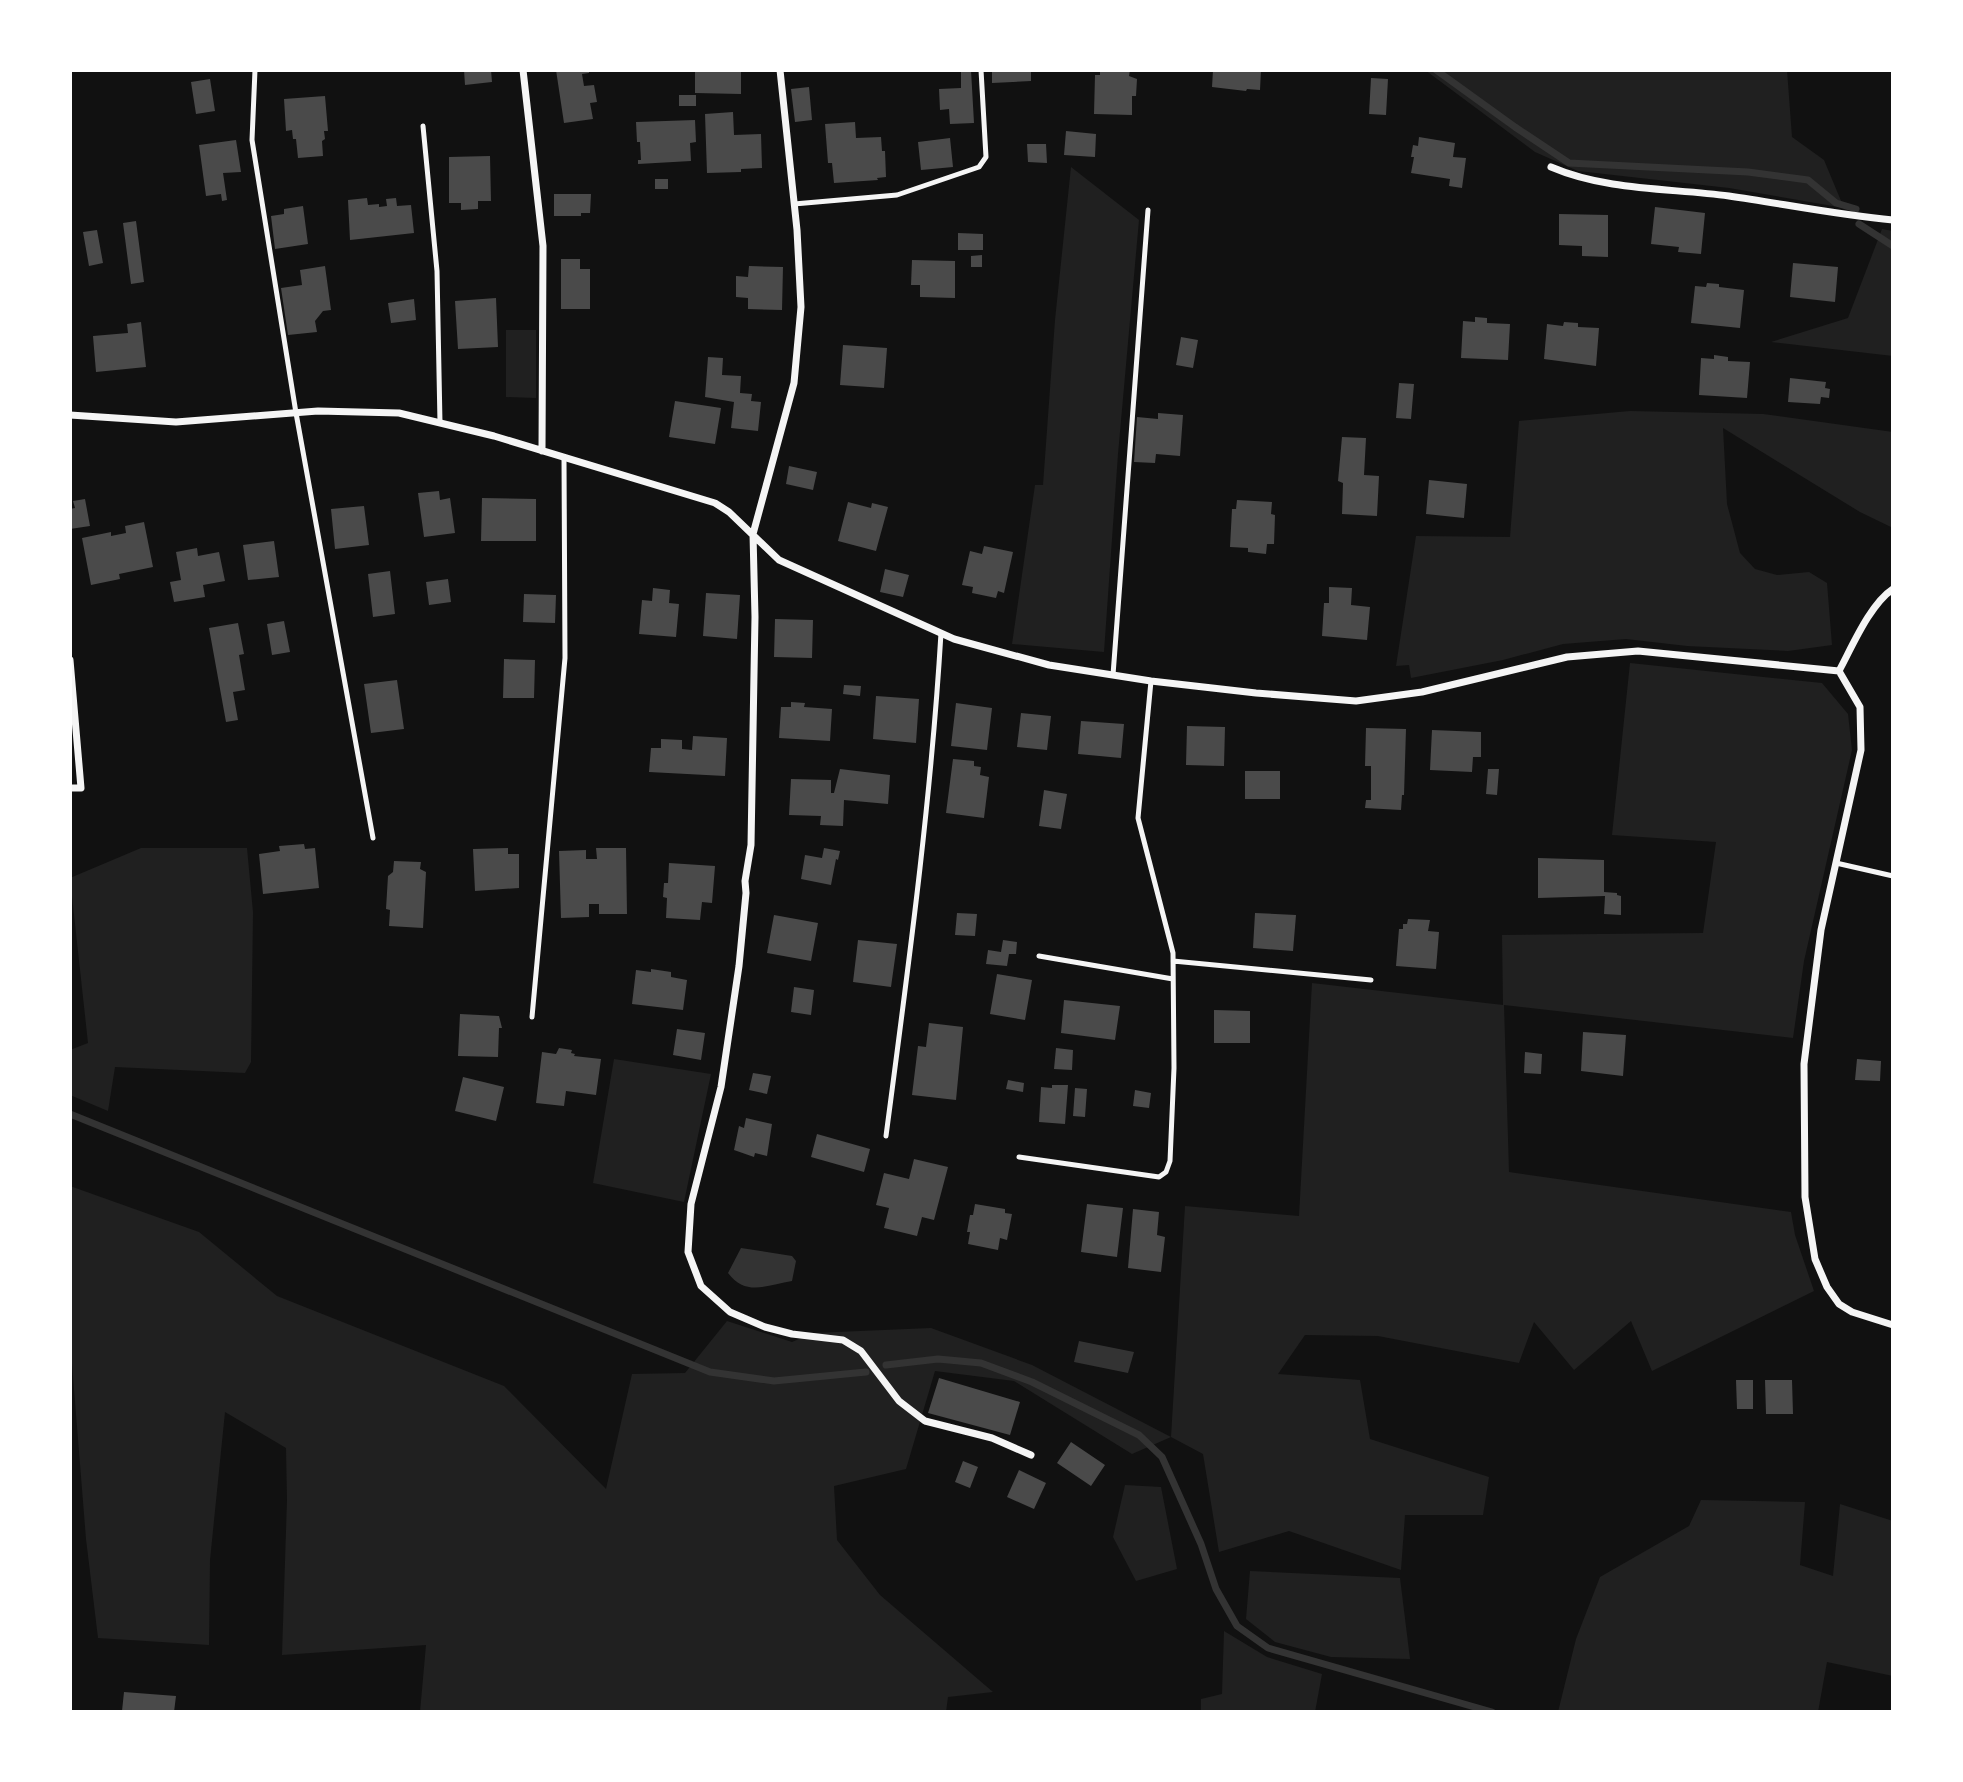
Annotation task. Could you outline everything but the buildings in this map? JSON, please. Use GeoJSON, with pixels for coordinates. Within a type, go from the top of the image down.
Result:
{"type":"FeatureCollection","features":[{"type":"Feature","properties":{"kind":"street"},"geometry":{"type":"LineString","coordinates":[[523,70],[543,246],[542,451]]}},
{"type":"Feature","properties":{"kind":"street"},"geometry":{"type":"LineString","coordinates":[[780,70],[794,204],[801,307],[794,383],[753,534],[755,617],[751,845],[745,881],[739,966],[723,1073],[691,1204],[688,1252],[701,1286],[730,1312],[765,1327],[792,1334],[843,1340],[861,1351],[899,1401],[925,1421],[992,1438],[1031,1455]]}},
{"type":"Feature","properties":{"kind":"street"},"geometry":{"type":"LineString","coordinates":[[1551,167],[1568,174],[1611,184],[1728,196],[1842,215],[1893,220]]}},
{"type":"Feature","properties":{"kind":"street"},"geometry":{"type":"LineString","coordinates":[[70,415],[176,422],[318,411],[398,413],[440,423],[715,503],[729,512],[779,561],[941,634],[1049,665],[1152,681],[1356,701],[1422,692],[1567,657],[1638,651],[1839,671]]}},
{"type":"Feature","properties":{"kind":"street"},"geometry":{"type":"LineString","coordinates":[[1839,671],[1885,594],[1893,589]]}},
{"type":"Feature","properties":{"kind":"street"},"geometry":{"type":"LineString","coordinates":[[70,660],[73,738],[81,788],[70,788]]}},
{"type":"Feature","properties":{"kind":"street"},"geometry":{"type":"LineString","coordinates":[[1839,671],[1860,707],[1861,750],[1821,930],[1804,1064],[1805,1197],[1815,1259],[1827,1287],[1839,1304],[1852,1312],[1893,1325]]}},
{"type":"Feature","properties":{"kind":"lane"},"geometry":{"type":"LineString","coordinates":[[255,70],[252,141],[296,413],[373,838]]}},
{"type":"Feature","properties":{"kind":"lane"},"geometry":{"type":"LineString","coordinates":[[794,204],[897,195],[979,167],[986,157],[981,70]]}},
{"type":"Feature","properties":{"kind":"lane"},"geometry":{"type":"LineString","coordinates":[[423,126],[437,271],[440,423]]}},
{"type":"Feature","properties":{"kind":"lane"},"geometry":{"type":"LineString","coordinates":[[1113,675],[1148,210]]}},
{"type":"Feature","properties":{"kind":"lane"},"geometry":{"type":"LineString","coordinates":[[532,1017],[565,658],[564,458]]}},
{"type":"Feature","properties":{"kind":"lane"},"geometry":{"type":"LineString","coordinates":[[886,1136],[935,727],[941,634]]}},
{"type":"Feature","properties":{"kind":"lane"},"geometry":{"type":"LineString","coordinates":[[1019,1157],[1159,1177],[1166,1172],[1170,1161],[1174,1068],[1173,953],[1138,818],[1152,681]]}},
{"type":"Feature","properties":{"kind":"lane"},"geometry":{"type":"LineString","coordinates":[[1836,863],[1893,876]]}},
{"type":"Feature","properties":{"kind":"lane"},"geometry":{"type":"LineString","coordinates":[[1039,956],[1173,979]]}},
{"type":"Feature","properties":{"kind":"lane"},"geometry":{"type":"LineString","coordinates":[[1173,961],[1371,980]]}},
{"type":"Feature","properties":{"kind":"shaded area"},"geometry":{"type":"Polygon","coordinates":[[[1425,70],[1787,70],[1792,137],[1824,160],[1844,208],[1729,188],[1578,171],[1535,152],[1425,70]]]}},
{"type":"Feature","properties":{"kind":"shaded area"},"geometry":{"type":"Polygon","coordinates":[[[1071,167],[1139,220],[1104,652],[1012,644],[1035,485],[1043,485],[1055,320],[1071,167]]]}},
{"type":"Feature","properties":{"kind":"shaded area"},"geometry":{"type":"Polygon","coordinates":[[[1882,229],[1893,231],[1893,356],[1771,342],[1848,318],[1882,229]]]}},
{"type":"Feature","properties":{"kind":"shaded area"},"geometry":{"type":"Polygon","coordinates":[[[506,330],[536,330],[536,398],[506,397],[506,330]]]}},
{"type":"Feature","properties":{"kind":"shaded area"},"geometry":{"type":"Polygon","coordinates":[[[1630,411],[1763,414],[1893,432],[1893,528],[1860,512],[1723,428],[1727,504],[1740,553],[1755,569],[1777,575],[1809,572],[1827,583],[1832,645],[1788,651],[1687,646],[1626,639],[1563,644],[1503,660],[1411,678],[1409,665],[1396,666],[1416,536],[1510,537],[1519,421],[1630,411]]]}},
{"type":"Feature","properties":{"kind":"shaded area"},"geometry":{"type":"Polygon","coordinates":[[[1630,663],[1822,683],[1848,714],[1852,750],[1804,961],[1793,1038],[1504,1005],[1509,1172],[1791,1212],[1795,1235],[1814,1291],[1652,1371],[1631,1321],[1574,1370],[1534,1322],[1519,1363],[1378,1336],[1305,1335],[1278,1374],[1360,1380],[1370,1439],[1489,1477],[1483,1515],[1405,1515],[1401,1570],[1289,1531],[1219,1552],[1203,1454],[1171,1437],[1185,1206],[1299,1216],[1312,983],[1503,1005],[1502,935],[1703,933],[1716,842],[1612,835],[1630,663]]]}},
{"type":"Feature","properties":{"kind":"shaded area"},"geometry":{"type":"Polygon","coordinates":[[[141,848],[247,848],[253,912],[251,1062],[245,1073],[115,1067],[108,1111],[70,1095],[70,1050],[88,1043],[70,878],[141,848]]]}},
{"type":"Feature","properties":{"kind":"shaded area"},"geometry":{"type":"Polygon","coordinates":[[[614,1059],[711,1074],[684,1202],[593,1183],[614,1059]]]}},
{"type":"Feature","properties":{"kind":"shaded area"},"geometry":{"type":"Polygon","coordinates":[[[70,1186],[199,1232],[277,1296],[504,1386],[606,1489],[632,1374],[685,1373],[727,1321],[792,1342],[813,1333],[931,1328],[1032,1365],[1171,1437],[1132,1454],[1014,1381],[935,1371],[906,1469],[834,1486],[837,1540],[880,1595],[993,1692],[948,1697],[946,1712],[420,1712],[426,1645],[282,1655],[286,1448],[225,1412],[210,1560],[209,1645],[98,1638],[70,1362],[70,1186]]]}},
{"type":"Feature","properties":{"kind":"shaded area"},"geometry":{"type":"Polygon","coordinates":[[[741,1248],[792,1256],[796,1261],[792,1281],[757,1288],[742,1285],[728,1273],[741,1248]]]}},
{"type":"Feature","properties":{"kind":"shaded area"},"geometry":{"type":"Polygon","coordinates":[[[1079,1341],[1134,1352],[1128,1373],[1074,1362],[1079,1341]]]}},
{"type":"Feature","properties":{"kind":"shaded area"},"geometry":{"type":"Polygon","coordinates":[[[1125,1485],[1161,1487],[1177,1569],[1136,1581],[1113,1537],[1125,1485]]]}},
{"type":"Feature","properties":{"kind":"shaded area"},"geometry":{"type":"Polygon","coordinates":[[[1701,1500],[1805,1502],[1800,1565],[1833,1576],[1840,1504],[1893,1521],[1893,1676],[1827,1662],[1818,1712],[1558,1712],[1576,1639],[1600,1577],[1689,1526],[1701,1500]]]}},
{"type":"Feature","properties":{"kind":"shaded area"},"geometry":{"type":"Polygon","coordinates":[[[1250,1571],[1400,1578],[1410,1659],[1331,1657],[1275,1642],[1246,1619],[1250,1571]]]}},
{"type":"Feature","properties":{"kind":"shaded area"},"geometry":{"type":"Polygon","coordinates":[[[1224,1631],[1267,1657],[1322,1674],[1315,1712],[1201,1712],[1201,1699],[1222,1694],[1224,1631]]]}},
{"type":"Feature","properties":{"kind":"waterway"},"geometry":{"type":"LineString","coordinates":[[1436,70],[1569,163],[1748,172],[1808,180],[1836,203],[1856,209]]}},
{"type":"Feature","properties":{"kind":"waterway"},"geometry":{"type":"LineString","coordinates":[[1859,224],[1893,246]]}},
{"type":"Feature","properties":{"kind":"waterway"},"geometry":{"type":"LineString","coordinates":[[70,1114],[710,1372],[774,1381],[866,1372]]}},
{"type":"Feature","properties":{"kind":"waterway"},"geometry":{"type":"LineString","coordinates":[[886,1365],[938,1359],[981,1363],[1032,1382],[1139,1435],[1162,1457],[1201,1544],[1216,1589],[1237,1626],[1268,1648],[1492,1712]]}}]}
